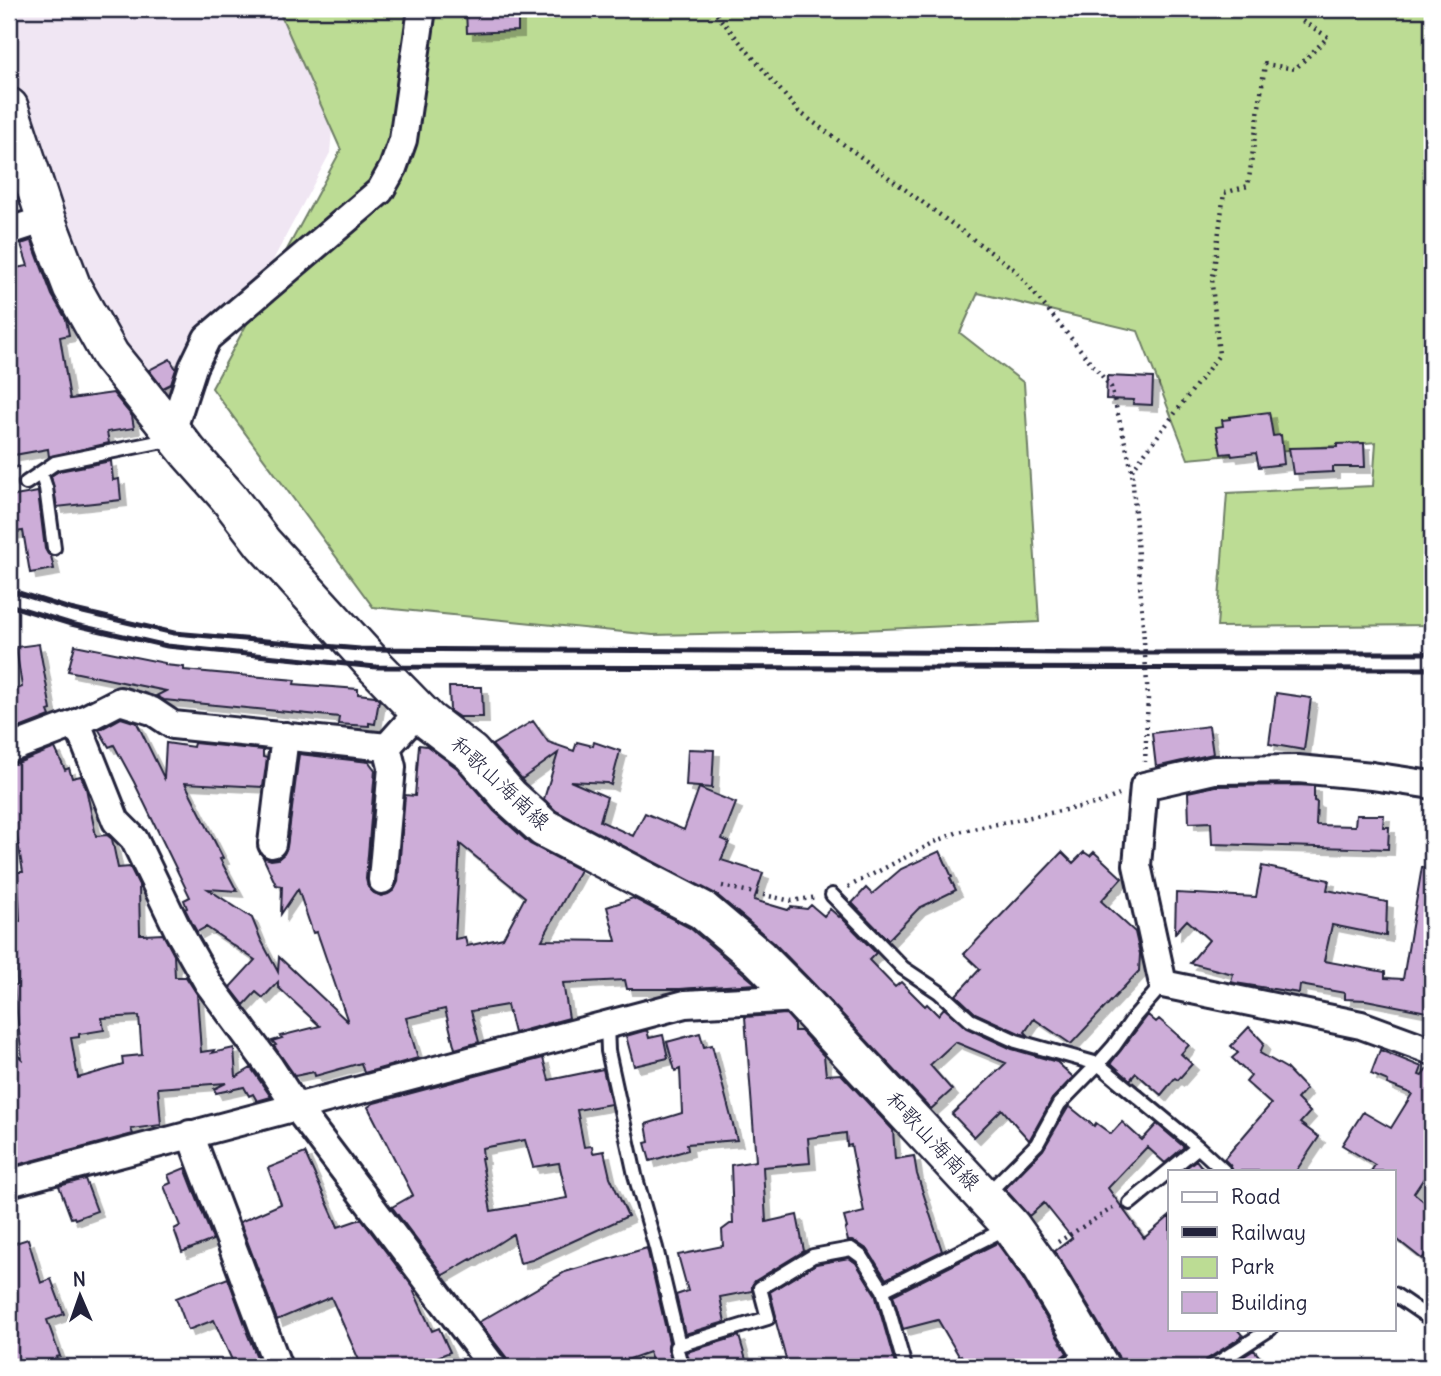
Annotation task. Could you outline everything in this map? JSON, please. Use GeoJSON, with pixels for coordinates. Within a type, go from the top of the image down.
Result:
{"type":"FeatureCollection","features":[{"type":"Feature","properties":{"kind":"main road","name":"和歌山海南線"},"geometry":{"type":"LineString","coordinates":[[9,107],[72,287],[110,355],[262,543],[419,711],[471,753],[510,797],[544,828],[702,911],[760,958],[1011,1226],[1033,1258],[1084,1361]]}},
{"type":"Feature","properties":{"kind":"street"},"geometry":{"type":"LineString","coordinates":[[174,435],[193,366],[207,338],[380,191],[403,140],[422,9]]}},
{"type":"Feature","properties":{"kind":"street"},"geometry":{"type":"LineString","coordinates":[[9,231],[46,219]]}},
{"type":"Feature","properties":{"kind":"street"},"geometry":{"type":"LineString","coordinates":[[9,749],[77,723],[120,701],[152,711],[173,725],[387,747]]}},
{"type":"Feature","properties":{"kind":"street"},"geometry":{"type":"LineString","coordinates":[[387,747],[419,711]]}},
{"type":"Feature","properties":{"kind":"street"},"geometry":{"type":"LineString","coordinates":[[77,723],[116,821],[134,839],[178,930],[208,983],[296,1107],[493,1367]]}},
{"type":"Feature","properties":{"kind":"street"},"geometry":{"type":"LineString","coordinates":[[272,844],[285,736]]}},
{"type":"Feature","properties":{"kind":"street"},"geometry":{"type":"LineString","coordinates":[[382,880],[392,767],[387,747]]}},
{"type":"Feature","properties":{"kind":"street"},"geometry":{"type":"LineString","coordinates":[[1432,785],[1298,769],[1214,770],[1144,786],[1138,864],[1163,984],[1361,1025],[1432,1051]]}},
{"type":"Feature","properties":{"kind":"street"},"geometry":{"type":"LineString","coordinates":[[9,1183],[685,1004],[799,998]]}},
{"type":"Feature","properties":{"kind":"street"},"geometry":{"type":"LineString","coordinates":[[190,1134],[278,1367]]}},
{"type":"Feature","properties":{"kind":"lane"},"geometry":{"type":"LineString","coordinates":[[26,483],[55,463],[174,435]]}},
{"type":"Feature","properties":{"kind":"lane"},"geometry":{"type":"LineString","coordinates":[[41,473],[46,488],[54,548]]}},
{"type":"Feature","properties":{"kind":"lane"},"geometry":{"type":"LineString","coordinates":[[832,895],[902,968],[939,992],[970,1020],[1016,1041],[1098,1064],[1223,1170]]}},
{"type":"Feature","properties":{"kind":"lane"},"geometry":{"type":"LineString","coordinates":[[985,1196],[1037,1144],[1059,1104],[1114,1046],[1135,1016],[1163,984]]}},
{"type":"Feature","properties":{"kind":"lane"},"geometry":{"type":"LineString","coordinates":[[607,1025],[608,1051],[632,1163],[656,1248],[682,1367]]}},
{"type":"Feature","properties":{"kind":"lane"},"geometry":{"type":"LineString","coordinates":[[1170,1170],[1198,1147]]}},
{"type":"Feature","properties":{"kind":"lane"},"geometry":{"type":"LineString","coordinates":[[1130,1202],[1168,1171]]}},
{"type":"Feature","properties":{"kind":"lane"},"geometry":{"type":"LineString","coordinates":[[883,1290],[1011,1226]]}},
{"type":"Feature","properties":{"kind":"lane"},"geometry":{"type":"LineString","coordinates":[[679,1345],[768,1318],[760,1288],[813,1256],[851,1249],[863,1256],[883,1290],[905,1367]]}},
{"type":"Feature","properties":{"kind":"lane"},"geometry":{"type":"LineString","coordinates":[[1396,1295],[1432,1320]]}},
{"type":"Feature","properties":{"kind":"lane"},"geometry":{"type":"LineString","coordinates":[[1211,1367],[1268,1330]]}},
{"type":"Feature","properties":{"kind":"path"},"geometry":{"type":"LineString","coordinates":[[702,911],[720,886],[792,901],[832,895],[958,832],[1099,803],[1144,786],[1148,698],[1132,470],[1111,387],[1014,270],[798,111],[712,9]]}},
{"type":"Feature","properties":{"kind":"path"},"geometry":{"type":"LineString","coordinates":[[1132,470],[1219,355],[1212,284],[1224,193],[1248,186],[1265,64],[1296,69],[1328,37],[1299,19],[1299,9]]}},
{"type":"Feature","properties":{"kind":"path"},"geometry":{"type":"LineString","coordinates":[[1033,1258],[1121,1203],[1130,1202]]}},
{"type":"Feature","properties":{"kind":"shaded area"},"geometry":{"type":"Polygon","coordinates":[[[9,9],[309,9],[337,70],[330,153],[272,262],[212,322],[169,412],[77,275],[9,56],[9,9]]]}},
{"type":"Feature","properties":{"kind":"green space"},"geometry":{"type":"Polygon","coordinates":[[[278,9],[1432,9],[1432,625],[1217,627],[1227,493],[1373,486],[1376,442],[1188,459],[1138,331],[978,293],[960,333],[1024,383],[1039,622],[840,631],[653,635],[373,607],[212,388],[341,150],[278,9]]]}},
{"type":"Feature","properties":{"kind":"building"},"geometry":{"type":"Polygon","coordinates":[[[466,9],[518,9],[518,31],[467,33],[466,9]]]}},
{"type":"Feature","properties":{"kind":"building"},"geometry":{"type":"Polygon","coordinates":[[[30,241],[52,295],[66,319],[69,335],[60,337],[70,399],[113,393],[132,416],[134,428],[107,432],[109,443],[49,457],[48,449],[14,455],[12,444],[9,445],[9,414],[17,413],[9,362],[9,269],[28,266],[21,244],[30,241]]]}},
{"type":"Feature","properties":{"kind":"building"},"geometry":{"type":"Polygon","coordinates":[[[170,359],[176,369],[171,384],[163,388],[149,370],[170,359]]]}},
{"type":"Feature","properties":{"kind":"building"},"geometry":{"type":"Polygon","coordinates":[[[1107,376],[1153,378],[1152,405],[1133,404],[1134,400],[1106,399],[1107,376]]]}},
{"type":"Feature","properties":{"kind":"building"},"geometry":{"type":"Polygon","coordinates":[[[1269,412],[1273,436],[1281,435],[1284,464],[1259,467],[1256,453],[1232,456],[1231,453],[1221,454],[1216,427],[1223,426],[1222,420],[1269,412]]]}},
{"type":"Feature","properties":{"kind":"building"},"geometry":{"type":"Polygon","coordinates":[[[1364,443],[1365,467],[1333,467],[1333,472],[1293,474],[1289,448],[1337,447],[1337,444],[1364,443]]]}},
{"type":"Feature","properties":{"kind":"building"},"geometry":{"type":"Polygon","coordinates":[[[111,461],[113,480],[119,479],[121,500],[57,507],[51,476],[59,471],[111,461]]]}},
{"type":"Feature","properties":{"kind":"building"},"geometry":{"type":"Polygon","coordinates":[[[38,492],[45,549],[51,556],[54,569],[30,573],[23,531],[9,533],[9,497],[38,492]]]}},
{"type":"Feature","properties":{"kind":"building"},"geometry":{"type":"Polygon","coordinates":[[[39,644],[50,716],[9,732],[9,692],[22,687],[16,647],[39,644]]]}},
{"type":"Feature","properties":{"kind":"building"},"geometry":{"type":"Polygon","coordinates":[[[75,645],[184,667],[184,670],[295,680],[294,684],[358,689],[358,694],[375,696],[379,700],[375,724],[338,724],[339,717],[164,700],[156,696],[166,691],[68,671],[75,645]]]}},
{"type":"Feature","properties":{"kind":"building"},"geometry":{"type":"Polygon","coordinates":[[[449,687],[482,687],[483,717],[459,717],[450,711],[449,687]]]}},
{"type":"Feature","properties":{"kind":"building"},"geometry":{"type":"Polygon","coordinates":[[[1276,693],[1311,698],[1304,750],[1269,744],[1276,693]]]}},
{"type":"Feature","properties":{"kind":"building"},"geometry":{"type":"Polygon","coordinates":[[[121,718],[137,723],[164,778],[166,743],[263,750],[263,757],[267,758],[263,787],[185,783],[237,891],[208,889],[252,918],[278,972],[279,957],[348,1022],[317,932],[313,933],[298,889],[281,914],[282,886],[276,885],[263,857],[278,859],[287,847],[299,754],[369,762],[375,770],[366,879],[368,887],[374,893],[381,896],[388,894],[398,882],[405,795],[415,796],[419,745],[427,746],[457,768],[494,811],[530,844],[580,870],[542,940],[616,941],[607,907],[633,898],[690,928],[756,984],[627,989],[625,980],[563,983],[569,1018],[514,1033],[507,1005],[471,1011],[479,1042],[455,1049],[445,1009],[406,1018],[418,1058],[364,1073],[361,1063],[315,1076],[314,1072],[295,1076],[272,1041],[282,1038],[280,1036],[320,1026],[278,987],[278,982],[263,998],[256,992],[244,1005],[230,987],[255,960],[206,927],[197,932],[185,909],[184,900],[190,897],[114,745],[109,747],[99,730],[121,718]],[[460,844],[455,939],[465,937],[467,946],[503,938],[525,897],[460,844]]]}},
{"type":"Feature","properties":{"kind":"building"},"geometry":{"type":"Polygon","coordinates":[[[533,721],[548,742],[574,751],[577,742],[593,746],[594,742],[620,751],[611,785],[570,781],[607,797],[600,821],[633,836],[645,813],[684,830],[699,788],[736,803],[722,839],[729,842],[721,860],[763,873],[754,900],[788,910],[791,907],[807,909],[811,905],[824,916],[830,909],[876,953],[869,960],[895,987],[901,982],[925,1006],[927,1004],[938,1015],[944,1008],[966,1028],[1012,1049],[1057,1062],[1073,1077],[1052,1099],[1030,1139],[1002,1109],[974,1137],[952,1114],[1006,1063],[955,1042],[930,1065],[952,1090],[931,1109],[774,943],[716,894],[556,811],[544,799],[558,753],[522,779],[492,745],[533,721]]]}},
{"type":"Feature","properties":{"kind":"building"},"geometry":{"type":"Polygon","coordinates":[[[1209,726],[1213,754],[1156,767],[1152,733],[1209,726]]]}},
{"type":"Feature","properties":{"kind":"building"},"geometry":{"type":"Polygon","coordinates":[[[55,748],[65,770],[69,768],[72,778],[81,776],[96,836],[107,835],[112,839],[118,868],[130,867],[139,885],[140,934],[163,934],[174,955],[175,977],[186,977],[197,994],[201,1052],[214,1050],[212,1053],[234,1048],[236,1077],[251,1068],[271,1097],[257,1101],[253,1094],[249,1096],[244,1087],[216,1093],[214,1089],[226,1083],[158,1088],[161,1125],[131,1129],[133,1134],[9,1167],[9,1048],[22,1059],[14,985],[17,985],[15,941],[9,941],[9,921],[20,921],[18,872],[23,872],[16,831],[12,832],[9,813],[9,764],[55,748]],[[139,1016],[102,1018],[104,1030],[71,1038],[78,1078],[123,1065],[122,1057],[142,1055],[139,1016]]]}},
{"type":"Feature","properties":{"kind":"building"},"geometry":{"type":"Polygon","coordinates":[[[688,749],[714,750],[712,788],[686,786],[688,749]]]}},
{"type":"Feature","properties":{"kind":"building"},"geometry":{"type":"Polygon","coordinates":[[[1216,786],[1314,786],[1314,801],[1317,802],[1316,825],[1355,826],[1356,815],[1384,815],[1383,827],[1389,827],[1388,849],[1212,844],[1211,822],[1189,823],[1188,792],[1216,786]]]}},
{"type":"Feature","properties":{"kind":"building"},"geometry":{"type":"Polygon","coordinates":[[[940,851],[956,890],[919,908],[888,940],[852,903],[866,888],[872,894],[901,869],[940,851]]]}},
{"type":"Feature","properties":{"kind":"building"},"geometry":{"type":"Polygon","coordinates":[[[1062,852],[1073,863],[1084,852],[1090,856],[1094,852],[1122,878],[1101,901],[1135,932],[1140,954],[1139,971],[1071,1044],[1034,1019],[1025,1032],[1029,1036],[1019,1033],[975,1013],[956,995],[980,969],[964,954],[1062,852]]]}},
{"type":"Feature","properties":{"kind":"building"},"geometry":{"type":"Polygon","coordinates":[[[1262,866],[1329,880],[1327,890],[1387,902],[1386,936],[1332,925],[1324,961],[1385,972],[1385,978],[1403,979],[1422,867],[1432,867],[1432,946],[1426,981],[1432,983],[1432,1013],[1366,1000],[1345,999],[1345,993],[1300,985],[1299,993],[1235,983],[1231,982],[1233,974],[1190,963],[1209,940],[1187,920],[1175,933],[1176,893],[1256,897],[1262,866]]]}},
{"type":"Feature","properties":{"kind":"building"},"geometry":{"type":"Polygon","coordinates":[[[786,1014],[794,1023],[794,1031],[801,1031],[824,1056],[826,1075],[841,1074],[893,1130],[895,1159],[914,1156],[917,1174],[942,1251],[886,1279],[868,1250],[856,1242],[848,1241],[844,1217],[864,1212],[851,1145],[847,1146],[846,1133],[808,1138],[810,1163],[763,1167],[766,1222],[797,1215],[804,1251],[755,1281],[752,1291],[720,1297],[725,1322],[685,1334],[676,1295],[688,1291],[678,1255],[723,1246],[722,1230],[733,1224],[731,1165],[756,1161],[745,1017],[786,1014]]]}},
{"type":"Feature","properties":{"kind":"building"},"geometry":{"type":"Polygon","coordinates":[[[1148,1015],[1156,1022],[1159,1019],[1189,1045],[1181,1054],[1192,1064],[1178,1080],[1175,1078],[1161,1095],[1136,1073],[1130,1080],[1111,1063],[1148,1015]]]}},
{"type":"Feature","properties":{"kind":"building"},"geometry":{"type":"Polygon","coordinates":[[[1249,1027],[1264,1043],[1260,1053],[1286,1068],[1306,1089],[1297,1099],[1310,1112],[1300,1123],[1319,1137],[1297,1170],[1232,1170],[1224,1159],[1271,1104],[1246,1082],[1251,1076],[1232,1058],[1238,1053],[1231,1046],[1249,1027]]]}},
{"type":"Feature","properties":{"kind":"building"},"geometry":{"type":"Polygon","coordinates":[[[647,1030],[649,1038],[663,1035],[668,1058],[634,1066],[626,1036],[647,1030]]]}},
{"type":"Feature","properties":{"kind":"building"},"geometry":{"type":"Polygon","coordinates":[[[700,1033],[704,1047],[712,1045],[737,1140],[687,1144],[688,1150],[650,1161],[645,1143],[649,1142],[646,1124],[682,1113],[680,1069],[675,1071],[667,1042],[700,1033]]]}},
{"type":"Feature","properties":{"kind":"building"},"geometry":{"type":"Polygon","coordinates":[[[1380,1050],[1422,1067],[1419,1075],[1422,1076],[1429,1066],[1432,1066],[1432,1166],[1414,1193],[1432,1208],[1432,1246],[1422,1259],[1396,1239],[1396,1170],[1372,1170],[1375,1165],[1342,1145],[1363,1112],[1391,1128],[1412,1094],[1371,1074],[1380,1050]]]}},
{"type":"Feature","properties":{"kind":"building"},"geometry":{"type":"Polygon","coordinates":[[[543,1058],[549,1080],[603,1069],[611,1104],[577,1110],[584,1147],[592,1146],[593,1153],[604,1151],[610,1177],[628,1216],[520,1263],[513,1234],[443,1275],[392,1207],[413,1195],[368,1107],[374,1103],[543,1058]],[[525,1140],[482,1148],[481,1158],[491,1211],[567,1198],[559,1163],[533,1167],[525,1140]]]}},
{"type":"Feature","properties":{"kind":"building"},"geometry":{"type":"Polygon","coordinates":[[[1069,1106],[1094,1126],[1096,1123],[1111,1134],[1122,1122],[1142,1140],[1157,1124],[1184,1147],[1165,1163],[1147,1147],[1108,1188],[1144,1238],[1168,1218],[1168,1330],[1238,1330],[1243,1336],[1206,1360],[1202,1367],[1121,1367],[1118,1356],[1055,1251],[1072,1238],[1044,1203],[1029,1216],[1005,1189],[1043,1150],[1069,1106]]]}},
{"type":"Feature","properties":{"kind":"building"},"geometry":{"type":"Polygon","coordinates":[[[305,1153],[338,1227],[361,1219],[416,1291],[414,1292],[432,1331],[439,1328],[450,1352],[420,1367],[362,1367],[331,1297],[277,1320],[240,1222],[281,1204],[268,1168],[305,1153]]]}},
{"type":"Feature","properties":{"kind":"building"},"geometry":{"type":"Polygon","coordinates":[[[1196,1160],[1204,1170],[1183,1170],[1196,1160]]]}},
{"type":"Feature","properties":{"kind":"building"},"geometry":{"type":"Polygon","coordinates":[[[185,1168],[213,1240],[182,1252],[174,1229],[180,1226],[164,1186],[171,1183],[168,1175],[185,1168]]]}},
{"type":"Feature","properties":{"kind":"building"},"geometry":{"type":"Polygon","coordinates":[[[85,1179],[97,1211],[71,1218],[59,1186],[85,1179]]]}},
{"type":"Feature","properties":{"kind":"building"},"geometry":{"type":"Polygon","coordinates":[[[28,1239],[41,1283],[51,1279],[64,1314],[47,1320],[60,1356],[56,1357],[58,1363],[48,1367],[9,1367],[9,1245],[28,1239]]]}},
{"type":"Feature","properties":{"kind":"building"},"geometry":{"type":"Polygon","coordinates":[[[997,1243],[1023,1279],[1067,1353],[1048,1367],[968,1367],[938,1320],[903,1329],[893,1295],[997,1243]]]}},
{"type":"Feature","properties":{"kind":"building"},"geometry":{"type":"Polygon","coordinates":[[[647,1248],[673,1367],[654,1367],[649,1352],[607,1367],[508,1367],[506,1357],[479,1322],[565,1272],[647,1248]]]}},
{"type":"Feature","properties":{"kind":"building"},"geometry":{"type":"Polygon","coordinates":[[[849,1258],[856,1263],[875,1294],[895,1364],[885,1367],[788,1367],[770,1292],[816,1264],[849,1258]]]}},
{"type":"Feature","properties":{"kind":"building"},"geometry":{"type":"Polygon","coordinates":[[[228,1278],[261,1367],[235,1367],[214,1320],[188,1330],[176,1298],[228,1278]]]}},
{"type":"Feature","properties":{"kind":"building"},"geometry":{"type":"Polygon","coordinates":[[[739,1336],[748,1367],[691,1367],[687,1352],[739,1336]]]}},
{"type":"Feature","properties":{"kind":"building"},"geometry":{"type":"Polygon","coordinates":[[[1254,1350],[1268,1367],[1227,1367],[1254,1350]]]}},
{"type":"Feature","properties":{"kind":"railway"},"geometry":{"type":"LineString","coordinates":[[9,590],[70,609],[174,633],[360,649],[1432,653]]}},
{"type":"Feature","properties":{"kind":"railway"},"geometry":{"type":"LineString","coordinates":[[9,605],[71,624],[167,646],[376,667],[1432,669]]}}]}
